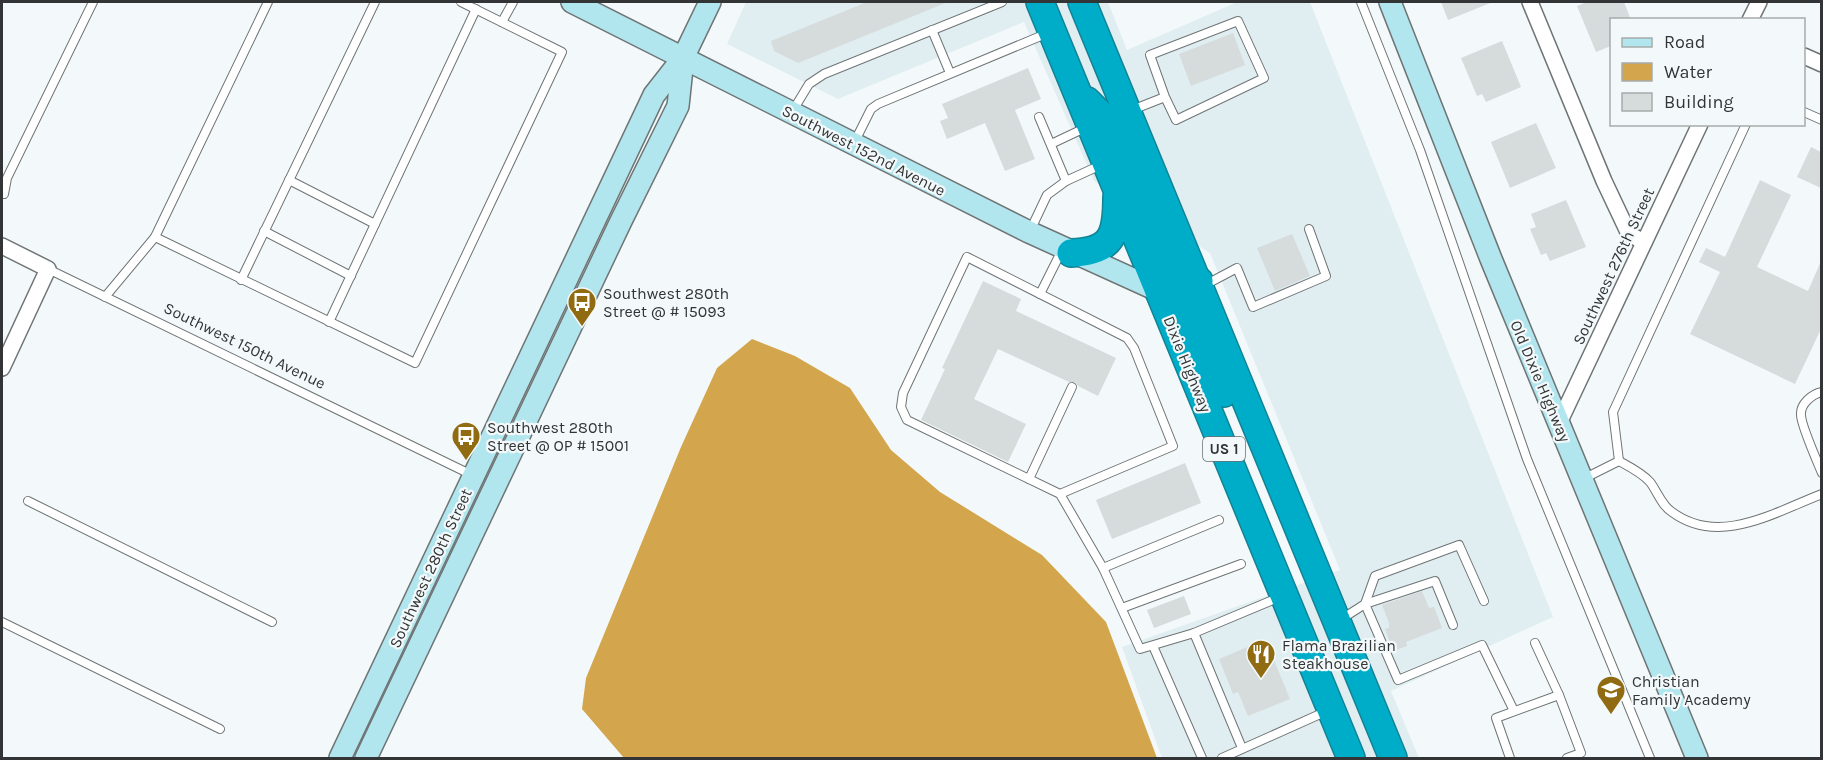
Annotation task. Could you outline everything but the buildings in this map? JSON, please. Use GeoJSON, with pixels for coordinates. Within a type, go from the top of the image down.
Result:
{"type":"FeatureCollection","features":[{"type":"Feature","properties":{"kind":"highway","name":"Dixie Highway"},"geometry":{"type":"LineString","coordinates":[[1040,2],[1351,759]]}},
{"type":"Feature","properties":{"kind":"highway","name":"US 1"},"geometry":{"type":"LineString","coordinates":[[1082,2],[1200,284],[1393,759]]}},
{"type":"Feature","properties":{"kind":"highway"},"geometry":{"type":"LineString","coordinates":[[1076,89],[1110,124],[1132,170],[1172,270],[1180,281],[1200,284]]}},
{"type":"Feature","properties":{"kind":"highway"},"geometry":{"type":"LineString","coordinates":[[1067,251],[1089,253],[1108,241],[1117,222],[1117,190]]}},
{"type":"Feature","properties":{"kind":"highway"},"geometry":{"type":"LineString","coordinates":[[1159,291],[1180,300],[1188,308],[1254,459],[1281,488]]}},
{"type":"Feature","properties":{"kind":"street","name":"Southwest 152nd Avenue"},"geometry":{"type":"LineString","coordinates":[[572,2],[1067,251],[1159,291]]}},
{"type":"Feature","properties":{"kind":"street","name":"Southwest 280th Street"},"geometry":{"type":"LineString","coordinates":[[340,759],[654,95],[683,58],[710,2]]}},
{"type":"Feature","properties":{"kind":"street","name":"Old Dixie Highway"},"geometry":{"type":"LineString","coordinates":[[1390,2],[1461,186],[1697,759]]}},
{"type":"Feature","properties":{"kind":"street"},"geometry":{"type":"LineString","coordinates":[[1530,2],[1604,181],[1629,234],[1644,242]]}},
{"type":"Feature","properties":{"kind":"street"},"geometry":{"type":"LineString","coordinates":[[1751,18],[1759,2]]}},
{"type":"Feature","properties":{"kind":"street"},"geometry":{"type":"LineString","coordinates":[[1805,57],[1821,64]]}},
{"type":"Feature","properties":{"kind":"street","name":"Southwest 280th Street"},"geometry":{"type":"LineString","coordinates":[[366,759],[621,221],[678,106],[683,58]]}},
{"type":"Feature","properties":{"kind":"street","name":"Southwest 276th Street"},"geometry":{"type":"LineString","coordinates":[[1559,423],[1699,126]]}},
{"type":"Feature","properties":{"kind":"street"},"geometry":{"type":"LineString","coordinates":[[599,211],[621,221]]}},
{"type":"Feature","properties":{"kind":"street","name":"Southwest 150th Avenue"},"geometry":{"type":"LineString","coordinates":[[2,246],[48,269]]}},
{"type":"Feature","properties":{"kind":"street"},"geometry":{"type":"LineString","coordinates":[[2,368],[48,269]]}},
{"type":"Feature","properties":{"kind":"street"},"geometry":{"type":"LineString","coordinates":[[540,335],[563,347]]}},
{"type":"Feature","properties":{"kind":"street"},"geometry":{"type":"LineString","coordinates":[[473,476],[496,486]]}},
{"type":"Feature","properties":{"kind":"street"},"geometry":{"type":"LineString","coordinates":[[364,708],[386,716]]}},
{"type":"Feature","properties":{"kind":"lane"},"geometry":{"type":"LineString","coordinates":[[4,194],[4,177],[93,2]]}},
{"type":"Feature","properties":{"kind":"lane"},"geometry":{"type":"LineString","coordinates":[[105,297],[155,237],[268,2]]}},
{"type":"Feature","properties":{"kind":"lane"},"geometry":{"type":"LineString","coordinates":[[241,280],[375,2]]}},
{"type":"Feature","properties":{"kind":"lane"},"geometry":{"type":"LineString","coordinates":[[155,237],[415,363],[562,52],[461,2]]}},
{"type":"Feature","properties":{"kind":"lane"},"geometry":{"type":"LineString","coordinates":[[502,22],[513,2]]}},
{"type":"Feature","properties":{"kind":"lane"},"geometry":{"type":"LineString","coordinates":[[792,114],[802,94],[817,79],[1002,2]]}},
{"type":"Feature","properties":{"kind":"lane"},"geometry":{"type":"LineString","coordinates":[[1361,2],[1423,159],[1527,459],[1650,759]]}},
{"type":"Feature","properties":{"kind":"lane"},"geometry":{"type":"LineString","coordinates":[[329,322],[476,9]]}},
{"type":"Feature","properties":{"kind":"lane"},"geometry":{"type":"LineString","coordinates":[[1238,21],[1264,78],[1176,120],[1165,97],[1150,55],[1238,21]]}},
{"type":"Feature","properties":{"kind":"lane"},"geometry":{"type":"LineString","coordinates":[[933,30],[950,73]]}},
{"type":"Feature","properties":{"kind":"lane"},"geometry":{"type":"LineString","coordinates":[[854,145],[871,110],[878,104],[1052,31]]}},
{"type":"Feature","properties":{"kind":"lane"},"geometry":{"type":"LineString","coordinates":[[1128,112],[1165,97]]}},
{"type":"Feature","properties":{"kind":"lane"},"geometry":{"type":"LineString","coordinates":[[1805,113],[1821,120]]}},
{"type":"Feature","properties":{"kind":"lane"},"geometry":{"type":"LineString","coordinates":[[1039,117],[1066,182]]}},
{"type":"Feature","properties":{"kind":"lane"},"geometry":{"type":"LineString","coordinates":[[1050,144],[1090,125]]}},
{"type":"Feature","properties":{"kind":"lane"},"geometry":{"type":"LineString","coordinates":[[1619,461],[1613,412],[1745,126]]}},
{"type":"Feature","properties":{"kind":"lane"},"geometry":{"type":"LineString","coordinates":[[1029,232],[1047,195],[1066,182],[1106,163]]}},
{"type":"Feature","properties":{"kind":"lane"},"geometry":{"type":"LineString","coordinates":[[289,180],[375,224]]}},
{"type":"Feature","properties":{"kind":"lane"},"geometry":{"type":"LineString","coordinates":[[1200,284],[1237,268],[1253,307],[1326,276],[1309,229]]}},
{"type":"Feature","properties":{"kind":"lane"},"geometry":{"type":"LineString","coordinates":[[264,231],[351,276]]}},
{"type":"Feature","properties":{"kind":"lane"},"geometry":{"type":"LineString","coordinates":[[1040,294],[1067,251]]}},
{"type":"Feature","properties":{"kind":"lane"},"geometry":{"type":"LineString","coordinates":[[1060,494],[1173,446],[1134,348],[1127,338],[967,257],[903,393],[901,407],[907,420],[1060,494],[1103,568],[1140,649],[1194,633],[1284,595]]}},
{"type":"Feature","properties":{"kind":"lane","name":"Southwest 150th Avenue"},"geometry":{"type":"LineString","coordinates":[[48,269],[473,476]]}},
{"type":"Feature","properties":{"kind":"lane"},"geometry":{"type":"LineString","coordinates":[[1029,479],[1072,387]]}},
{"type":"Feature","properties":{"kind":"lane"},"geometry":{"type":"LineString","coordinates":[[1821,392],[1804,403],[1800,414],[1821,473]]}},
{"type":"Feature","properties":{"kind":"lane"},"geometry":{"type":"LineString","coordinates":[[1582,479],[1619,461]]}},
{"type":"Feature","properties":{"kind":"lane"},"geometry":{"type":"LineString","coordinates":[[1619,461],[1649,480],[1670,512],[1694,524],[1717,529],[1735,527],[1821,494]]}},
{"type":"Feature","properties":{"kind":"lane"},"geometry":{"type":"LineString","coordinates":[[28,501],[272,622]]}},
{"type":"Feature","properties":{"kind":"lane"},"geometry":{"type":"LineString","coordinates":[[1103,568],[1220,520]]}},
{"type":"Feature","properties":{"kind":"lane"},"geometry":{"type":"LineString","coordinates":[[1484,601],[1459,544],[1375,576],[1365,604],[1398,681],[1482,645],[1514,711]]}},
{"type":"Feature","properties":{"kind":"lane"},"geometry":{"type":"LineString","coordinates":[[1122,608],[1241,564]]}},
{"type":"Feature","properties":{"kind":"lane"},"geometry":{"type":"LineString","coordinates":[[1337,622],[1365,604],[1435,581],[1453,625]]}},
{"type":"Feature","properties":{"kind":"lane"},"geometry":{"type":"LineString","coordinates":[[2,622],[220,729]]}},
{"type":"Feature","properties":{"kind":"lane"},"geometry":{"type":"LineString","coordinates":[[1194,633],[1242,748]]}},
{"type":"Feature","properties":{"kind":"lane"},"geometry":{"type":"LineString","coordinates":[[1535,643],[1559,694],[1581,753],[1567,759]]}},
{"type":"Feature","properties":{"kind":"lane"},"geometry":{"type":"LineString","coordinates":[[1153,646],[1202,759]]}},
{"type":"Feature","properties":{"kind":"lane"},"geometry":{"type":"LineString","coordinates":[[1510,759],[1496,718],[1559,694]]}},
{"type":"Feature","properties":{"kind":"lane"},"geometry":{"type":"LineString","coordinates":[[1222,759],[1331,709]]}},
{"type":"Feature","properties":{"kind":"shaded area"},"geometry":{"type":"Polygon","coordinates":[[[746,2],[1108,2],[1127,50],[1237,2],[1310,2],[1553,617],[1391,691],[1419,758],[1162,758],[1122,647],[1340,570],[1210,253],[1094,181],[1024,22],[838,99],[727,44],[746,2]]]}},
{"type":"Feature","properties":{"kind":"water"},"geometry":{"type":"Polygon","coordinates":[[[752,339],[795,356],[850,388],[891,450],[940,492],[1042,555],[1106,622],[1157,758],[624,758],[582,709],[586,678],[681,447],[717,368],[752,339]]]}},
{"type":"Feature","properties":{"kind":"place","name":"Southwest 280th Street @ # 15093"},"geometry":{"type":"Point","coordinates":[582,328]}},
{"type":"Feature","properties":{"kind":"place","name":"Southwest 280th Street @ OP # 15001"},"geometry":{"type":"Point","coordinates":[466,462]}},
{"type":"Feature","properties":{"kind":"place","name":"Flama Brazilian Steakhouse"},"geometry":{"type":"Point","coordinates":[1261,680]}},
{"type":"Feature","properties":{"kind":"place","name":"Christian Family Academy"},"geometry":{"type":"Point","coordinates":[1611,716]}}]}
